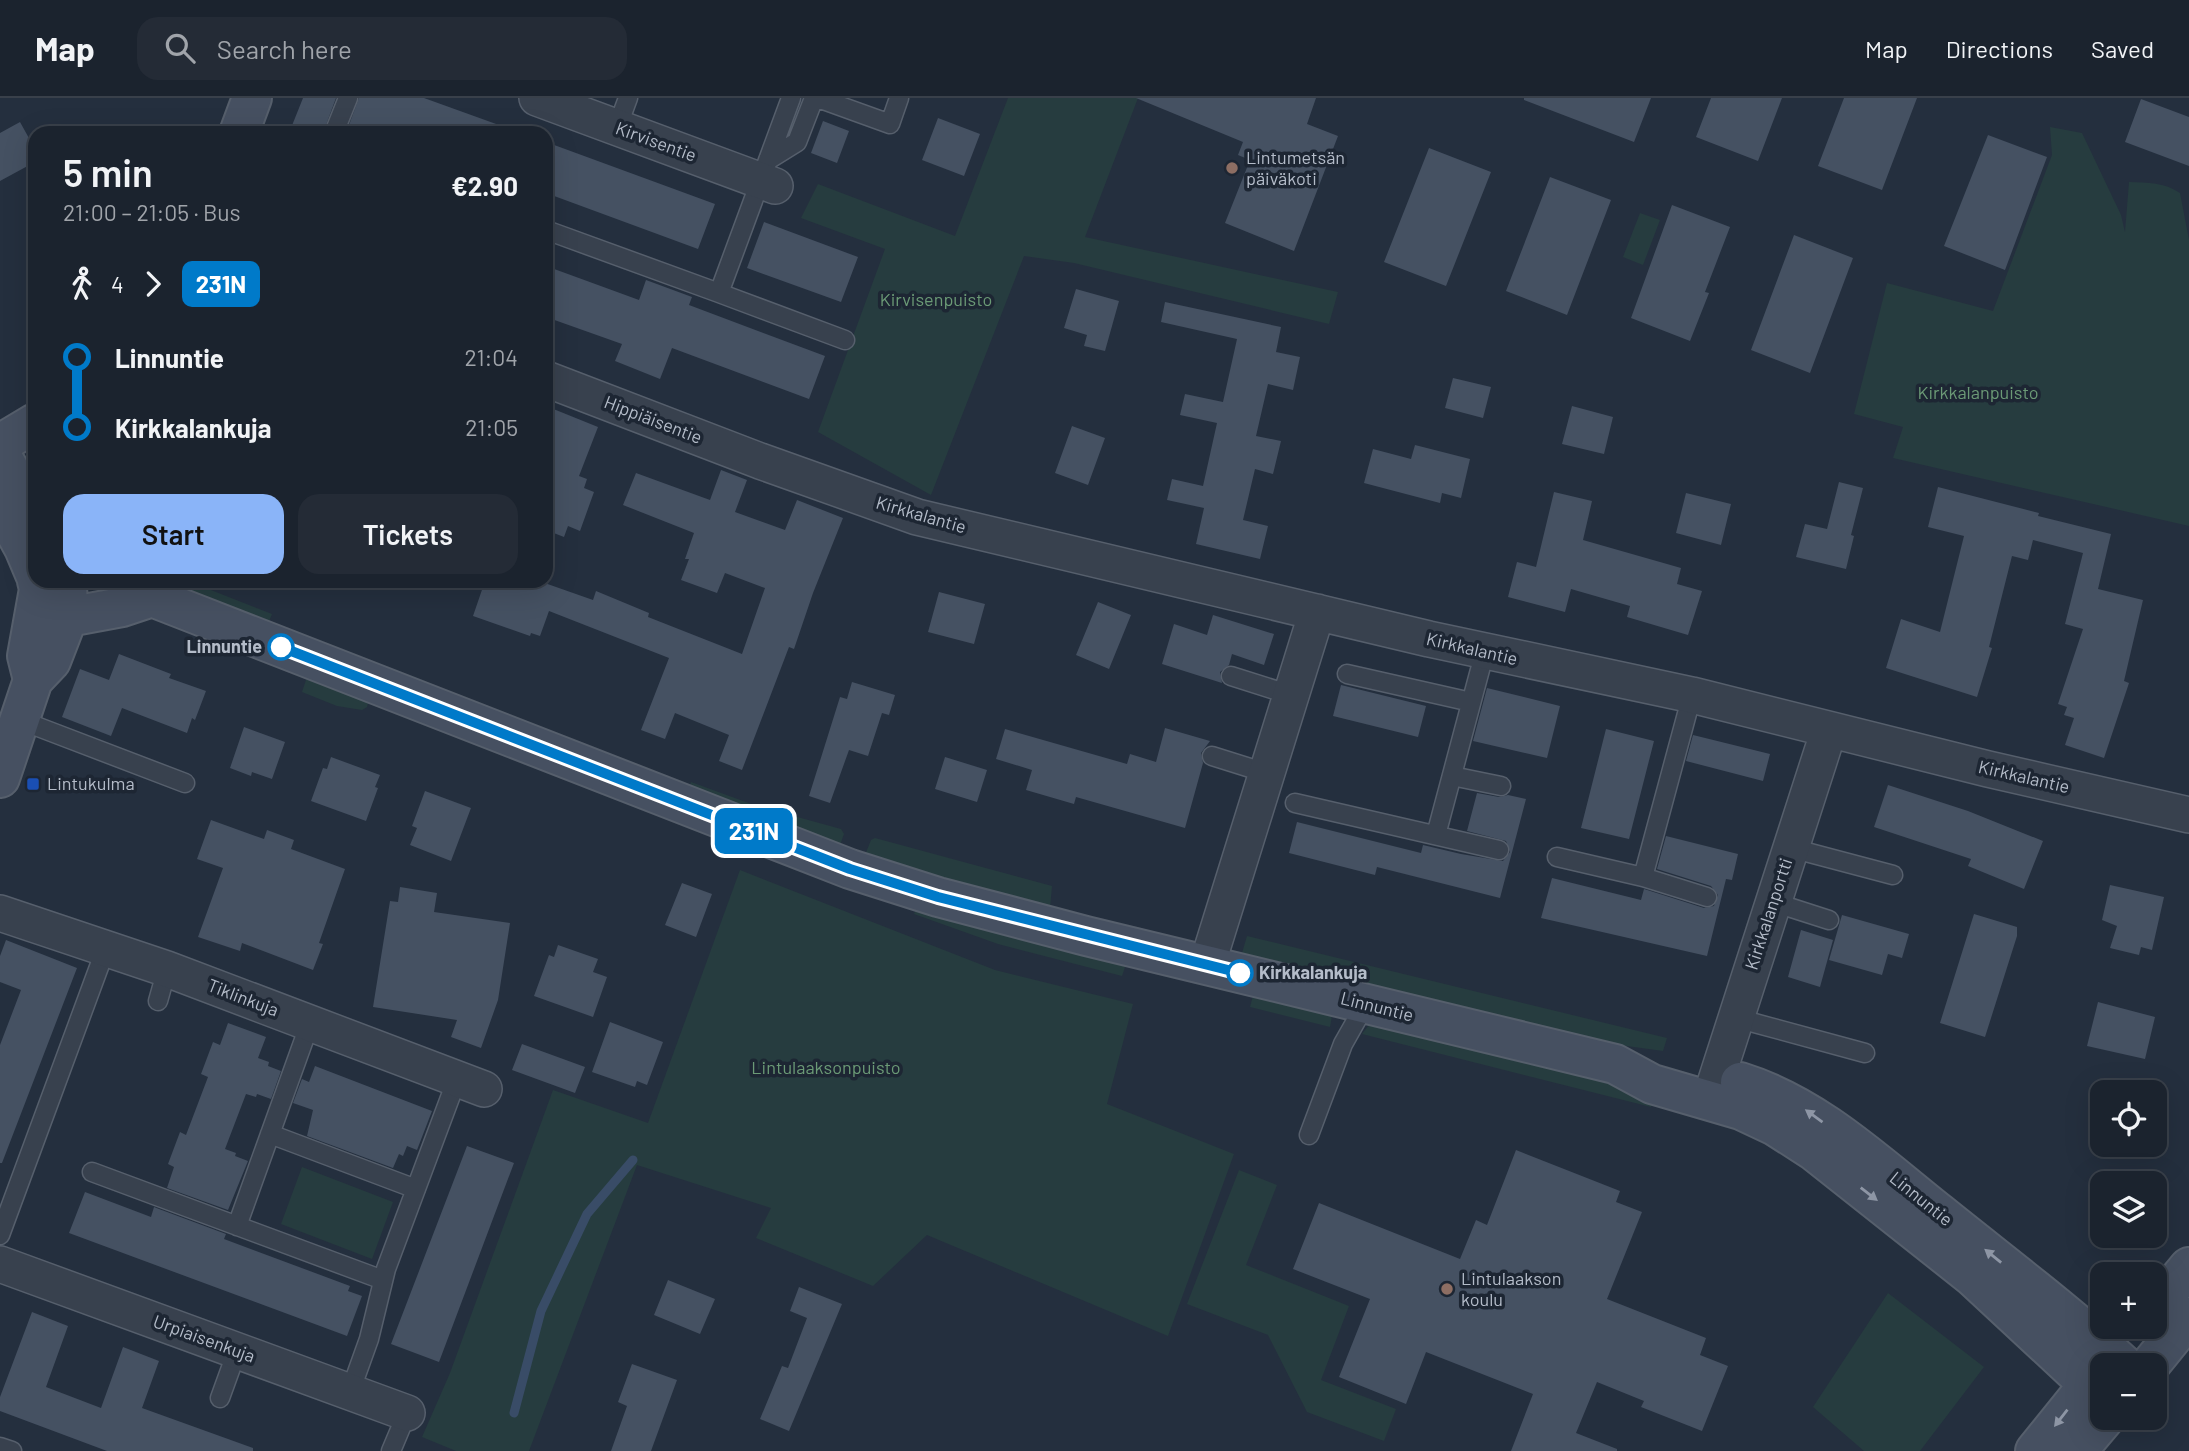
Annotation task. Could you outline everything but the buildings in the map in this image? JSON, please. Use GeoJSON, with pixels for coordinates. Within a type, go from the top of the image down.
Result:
{"type":"FeatureCollection","features":[{"type":"Feature","properties":{"kind":"street"},"geometry":{"type":"LineString","coordinates":[[242,126],[252,98]]}},
{"type":"Feature","properties":{"kind":"street","name":"Kirvisentie"},"geometry":{"type":"LineString","coordinates":[[537,98],[622,113],[768,176]]}},
{"type":"Feature","properties":{"kind":"street","name":"Hippiäisentie"},"geometry":{"type":"LineString","coordinates":[[553,382],[760,461]]}},
{"type":"Feature","properties":{"kind":"street"},"geometry":{"type":"LineString","coordinates":[[0,444],[28,427]]}},
{"type":"Feature","properties":{"kind":"street"},"geometry":{"type":"LineString","coordinates":[[0,453],[28,503]]}},
{"type":"Feature","properties":{"kind":"street","name":"Kirkkalantie"},"geometry":{"type":"LineString","coordinates":[[760,461],[917,517],[1485,651],[1692,695],[2189,815]]}},
{"type":"Feature","properties":{"kind":"street"},"geometry":{"type":"LineString","coordinates":[[0,505],[28,552]]}},
{"type":"Feature","properties":{"kind":"street"},"geometry":{"type":"LineString","coordinates":[[2,769],[33,680],[51,661],[49,588]]}},
{"type":"Feature","properties":{"kind":"street","name":"Linnuntie"},"geometry":{"type":"LineString","coordinates":[[53,588],[122,607],[138,589],[850,869],[938,897],[1365,1005],[1615,1064],[1652,1084],[1714,1087],[1741,1110],[1776,1126],[1814,1151],[1973,1277],[2043,1340],[2090,1364]]}},
{"type":"Feature","properties":{"kind":"street"},"geometry":{"type":"LineString","coordinates":[[1207,965],[1317,612]]}},
{"type":"Feature","properties":{"kind":"street","name":"Kirkkalanportti"},"geometry":{"type":"LineString","coordinates":[[1714,1087],[1829,730]]}},
{"type":"Feature","properties":{"kind":"street","name":"Tiklinkuja"},"geometry":{"type":"LineString","coordinates":[[0,913],[106,948],[162,985],[310,1023],[471,1084]]}},
{"type":"Feature","properties":{"kind":"street","name":"Urpiaisenkuja"},"geometry":{"type":"LineString","coordinates":[[0,1264],[407,1413]]}},
{"type":"Feature","properties":{"kind":"street"},"geometry":{"type":"LineString","coordinates":[[2167,1293],[2189,1267]]}},
{"type":"Feature","properties":{"kind":"street"},"geometry":{"type":"LineString","coordinates":[[2160,1353],[2189,1317]]}},
{"type":"Feature","properties":{"kind":"street"},"geometry":{"type":"LineString","coordinates":[[2035,1451],[2090,1389]]}},
{"type":"Feature","properties":{"kind":"street"},"geometry":{"type":"LineString","coordinates":[[2077,1451],[2095,1430]]}},
{"type":"Feature","properties":{"kind":"lane"},"geometry":{"type":"LineString","coordinates":[[337,126],[348,98]]}},
{"type":"Feature","properties":{"kind":"lane"},"geometry":{"type":"LineString","coordinates":[[719,293],[768,176],[791,98]]}},
{"type":"Feature","properties":{"kind":"lane"},"geometry":{"type":"LineString","coordinates":[[768,176],[797,142],[816,98],[890,124],[899,98]]}},
{"type":"Feature","properties":{"kind":"lane"},"geometry":{"type":"LineString","coordinates":[[553,233],[845,340]]}},
{"type":"Feature","properties":{"kind":"lane"},"geometry":{"type":"LineString","coordinates":[[1436,835],[1485,651]]}},
{"type":"Feature","properties":{"kind":"lane"},"geometry":{"type":"LineString","coordinates":[[1347,674],[1471,702]]}},
{"type":"Feature","properties":{"kind":"lane"},"geometry":{"type":"LineString","coordinates":[[1231,676],[1291,695]]}},
{"type":"Feature","properties":{"kind":"lane"},"geometry":{"type":"LineString","coordinates":[[1643,877],[1692,695]]}},
{"type":"Feature","properties":{"kind":"lane"},"geometry":{"type":"LineString","coordinates":[[20,720],[185,783]]}},
{"type":"Feature","properties":{"kind":"lane"},"geometry":{"type":"LineString","coordinates":[[1212,756],[1266,773]]}},
{"type":"Feature","properties":{"kind":"lane"},"geometry":{"type":"LineString","coordinates":[[1452,776],[1501,786]]}},
{"type":"Feature","properties":{"kind":"lane"},"geometry":{"type":"LineString","coordinates":[[1295,803],[1499,850]]}},
{"type":"Feature","properties":{"kind":"lane"},"geometry":{"type":"LineString","coordinates":[[1791,848],[1893,875]]}},
{"type":"Feature","properties":{"kind":"lane"},"geometry":{"type":"LineString","coordinates":[[1557,857],[1643,877],[1707,897]]}},
{"type":"Feature","properties":{"kind":"lane"},"geometry":{"type":"LineString","coordinates":[[1773,902],[1829,920]]}},
{"type":"Feature","properties":{"kind":"lane"},"geometry":{"type":"LineString","coordinates":[[0,1235],[106,948]]}},
{"type":"Feature","properties":{"kind":"lane"},"geometry":{"type":"LineString","coordinates":[[1309,1135],[1343,1044],[1365,1005]]}},
{"type":"Feature","properties":{"kind":"lane"},"geometry":{"type":"LineString","coordinates":[[1736,1018],[1865,1053]]}},
{"type":"Feature","properties":{"kind":"lane"},"geometry":{"type":"LineString","coordinates":[[237,1226],[310,1023]]}},
{"type":"Feature","properties":{"kind":"lane"},"geometry":{"type":"LineString","coordinates":[[350,1392],[369,1339],[383,1280],[416,1189],[471,1084]]}},
{"type":"Feature","properties":{"kind":"lane"},"geometry":{"type":"LineString","coordinates":[[270,1134],[416,1189]]}},
{"type":"Feature","properties":{"kind":"lane"},"geometry":{"type":"LineString","coordinates":[[92,1171],[383,1280]]}},
{"type":"Feature","properties":{"kind":"lane"},"geometry":{"type":"LineString","coordinates":[[220,1398],[237,1351]]}},
{"type":"Feature","properties":{"kind":"lane"},"geometry":{"type":"LineString","coordinates":[[391,1451],[407,1413]]}},
{"type":"Feature","properties":{"kind":"lane"},"geometry":{"type":"LineString","coordinates":[[0,1447],[12,1451]]}},
{"type":"Feature","properties":{"kind":"green space","name":"Kirvisenpuisto"},"geometry":{"type":"Polygon","coordinates":[[[1008,98],[1138,98],[1085,237],[1338,292],[1329,324],[1074,263],[1024,256],[931,495],[818,432],[885,249],[801,218],[818,184],[955,236],[1008,98]]]}},
{"type":"Feature","properties":{"kind":"green space","name":"Kirkkalanpuisto"},"geometry":{"type":"Polygon","coordinates":[[[2050,127],[2082,133],[2121,215],[2125,232],[2129,182],[2162,185],[2180,193],[2189,240],[2189,526],[1893,458],[1903,427],[1854,414],[1887,283],[1993,311],[2052,155],[2050,127]]]}},
{"type":"Feature","properties":{"kind":"green space"},"geometry":{"type":"Polygon","coordinates":[[[1640,213],[1660,220],[1643,265],[1623,257],[1640,213]]]}},
{"type":"Feature","properties":{"kind":"green space"},"geometry":{"type":"Polygon","coordinates":[[[182,588],[206,588],[272,614],[268,624],[182,588]]]}},
{"type":"Feature","properties":{"kind":"green space"},"geometry":{"type":"Polygon","coordinates":[[[307,677],[369,699],[367,707],[362,710],[337,706],[302,692],[307,677]]]}},
{"type":"Feature","properties":{"kind":"green space"},"geometry":{"type":"Polygon","coordinates":[[[691,782],[754,805],[841,829],[844,834],[840,845],[689,788],[691,782]]]}},
{"type":"Feature","properties":{"kind":"green space"},"geometry":{"type":"Polygon","coordinates":[[[875,838],[1052,886],[1050,909],[865,855],[871,840],[875,838]]]}},
{"type":"Feature","properties":{"kind":"green space","name":"Lintulaaksonpuisto"},"geometry":{"type":"Polygon","coordinates":[[[740,870],[995,970],[1133,1004],[1107,1104],[1234,1154],[1168,1336],[927,1235],[873,1286],[756,1238],[771,1208],[637,1165],[529,1451],[456,1451],[422,1437],[450,1373],[553,1090],[648,1123],[740,870]]]}},
{"type":"Feature","properties":{"kind":"green space"},"geometry":{"type":"Polygon","coordinates":[[[917,907],[1126,964],[1122,976],[998,944],[914,914],[917,907]]]}},
{"type":"Feature","properties":{"kind":"green space"},"geometry":{"type":"Polygon","coordinates":[[[1247,936],[1667,1038],[1663,1051],[1598,1042],[1256,959],[1242,953],[1247,936]]]}},
{"type":"Feature","properties":{"kind":"green space"},"geometry":{"type":"Polygon","coordinates":[[[1254,992],[1329,1011],[1332,1016],[1330,1027],[1250,1007],[1254,992]]]}},
{"type":"Feature","properties":{"kind":"green space"},"geometry":{"type":"Polygon","coordinates":[[[1376,1022],[1655,1094],[1651,1107],[1362,1034],[1369,1025],[1376,1022]]]}},
{"type":"Feature","properties":{"kind":"green space"},"geometry":{"type":"Polygon","coordinates":[[[302,1167],[393,1202],[372,1259],[281,1224],[302,1167]]]}},
{"type":"Feature","properties":{"kind":"green space"},"geometry":{"type":"Polygon","coordinates":[[[1239,1170],[1277,1185],[1246,1265],[1349,1306],[1321,1380],[1396,1409],[1384,1441],[1307,1412],[1268,1335],[1187,1304],[1239,1170]]]}},
{"type":"Feature","properties":{"kind":"green space"},"geometry":{"type":"Polygon","coordinates":[[[1888,1293],[1984,1367],[1920,1451],[1864,1451],[1813,1407],[1888,1293]]]}},
{"type":"Feature","properties":{"kind":"waterway"},"geometry":{"type":"LineString","coordinates":[[514,1413],[541,1311],[587,1214],[633,1160]]}},
{"type":"Feature","properties":{"kind":"bus line","name":"231N"},"geometry":{"type":"LineString","coordinates":[[281,647],[850,869],[938,897],[1240,973]]}},
{"type":"Feature","properties":{"kind":"place","name":"Lintumetsän päiväkoti"},"geometry":{"type":"Point","coordinates":[1232,168]}},
{"type":"Feature","properties":{"kind":"place","name":"Linnuntie"},"geometry":{"type":"Point","coordinates":[281,647]}},
{"type":"Feature","properties":{"kind":"place","name":"Lintukulma"},"geometry":{"type":"Point","coordinates":[33,784]}},
{"type":"Feature","properties":{"kind":"place","name":"Kirkkalankuja"},"geometry":{"type":"Point","coordinates":[1240,973]}},
{"type":"Feature","properties":{"kind":"place","name":"Lintulaakson koulu"},"geometry":{"type":"Point","coordinates":[1447,1289]}}]}
